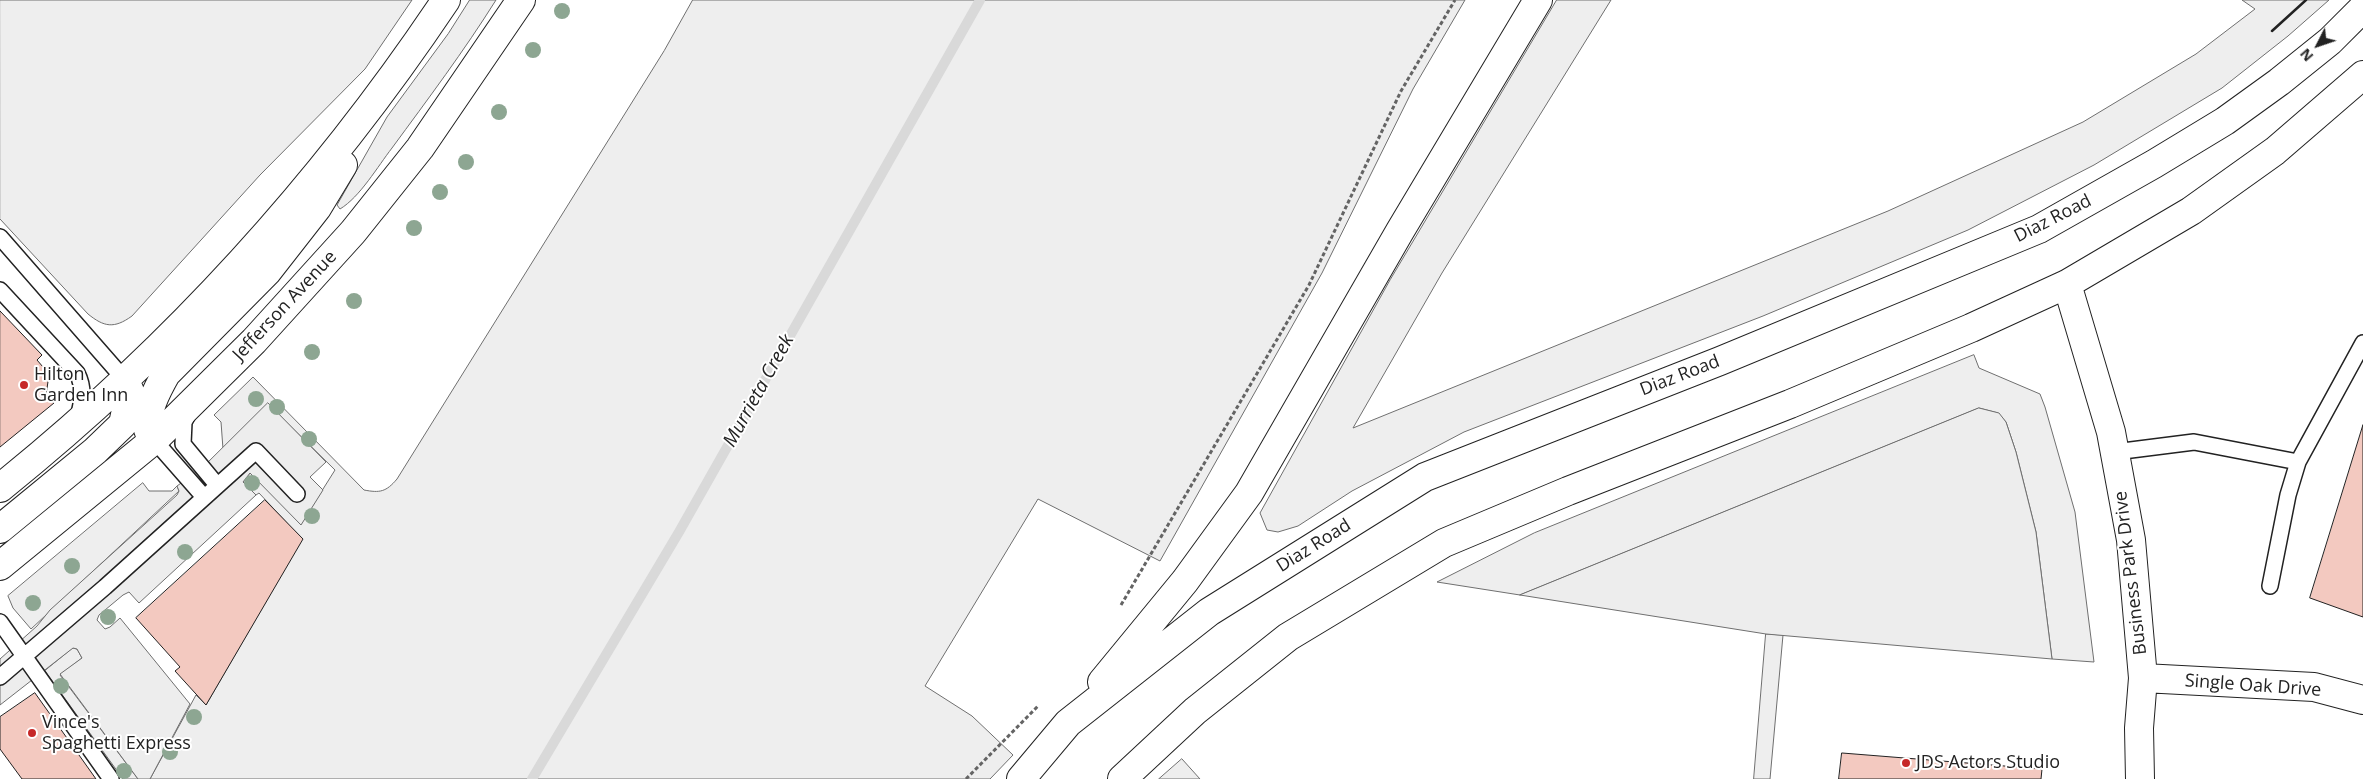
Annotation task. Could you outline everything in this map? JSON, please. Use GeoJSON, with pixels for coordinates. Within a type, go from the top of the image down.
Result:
{"type":"FeatureCollection","features":[{"type":"Feature","properties":{"kind":"main road"},"geometry":{"type":"LineString","coordinates":[[0,488],[125,380],[198,308],[256,246],[356,127],[446,0]]}},
{"type":"Feature","properties":{"kind":"main road","name":"Jefferson Avenue"},"geometry":{"type":"LineString","coordinates":[[0,566],[154,440],[254,341],[353,232],[420,148],[521,0]]}},
{"type":"Feature","properties":{"kind":"main road"},"geometry":{"type":"LineString","coordinates":[[1068,723],[1184,581],[1249,493],[1400,231],[1538,0]]}},
{"type":"Feature","properties":{"kind":"main road","name":"Diaz Road"},"geometry":{"type":"LineString","coordinates":[[1021,779],[1068,723],[1209,612],[1425,477],[1720,361],[2039,229],[2154,164],[2225,121],[2330,41],[2363,8]]}},
{"type":"Feature","properties":{"kind":"main road"},"geometry":{"type":"LineString","coordinates":[[1122,779],[1195,711],[1288,637],[1444,543],[1578,487],[1808,396],[1971,328],[2067,284],[2198,205],[2275,151],[2363,75]]}},
{"type":"Feature","properties":{"kind":"main road"},"geometry":{"type":"LineString","coordinates":[[154,440],[148,429],[150,411],[156,392],[166,374],[267,272],[317,208],[347,157],[356,127]]}},
{"type":"Feature","properties":{"kind":"main road","name":"Business Park Drive"},"geometry":{"type":"LineString","coordinates":[[2067,284],[2111,432],[2131,540],[2143,678],[2139,728],[2140,779]]}},
{"type":"Feature","properties":{"kind":"main road"},"geometry":{"type":"LineString","coordinates":[[0,529],[95,451],[123,424],[130,392],[125,380]]}},
{"type":"Feature","properties":{"kind":"main road","name":"Single Oak Drive"},"geometry":{"type":"LineString","coordinates":[[2143,678],[2314,687],[2363,700]]}},
{"type":"Feature","properties":{"kind":"lane"},"geometry":{"type":"LineString","coordinates":[[0,237],[125,380]]}},
{"type":"Feature","properties":{"kind":"lane"},"geometry":{"type":"LineString","coordinates":[[0,290],[77,373],[83,384],[83,397],[77,423]]}},
{"type":"Feature","properties":{"kind":"lane"},"geometry":{"type":"LineString","coordinates":[[2270,586],[2288,495],[2298,462],[2363,343]]}},
{"type":"Feature","properties":{"kind":"lane"},"geometry":{"type":"LineString","coordinates":[[202,392],[184,422],[183,444],[217,485]]}},
{"type":"Feature","properties":{"kind":"lane"},"geometry":{"type":"LineString","coordinates":[[154,440],[204,497]]}},
{"type":"Feature","properties":{"kind":"lane"},"geometry":{"type":"LineString","coordinates":[[2115,452],[2194,442],[2298,462]]}},
{"type":"Feature","properties":{"kind":"lane"},"geometry":{"type":"LineString","coordinates":[[0,677],[105,587],[256,451],[297,494]]}},
{"type":"Feature","properties":{"kind":"lane"},"geometry":{"type":"LineString","coordinates":[[0,622],[111,779]]}},
{"type":"Feature","properties":{"kind":"path"},"geometry":{"type":"LineString","coordinates":[[1117,612],[1309,285],[1401,91],[1455,0]]}},
{"type":"Feature","properties":{"kind":"path"},"geometry":{"type":"LineString","coordinates":[[966,779],[1041,702]]}},
{"type":"Feature","properties":{"kind":"shaded area"},"geometry":{"type":"Polygon","coordinates":[[[0,0],[412,0],[365,69],[260,175],[132,316],[120,323],[109,325],[99,322],[88,314],[0,219],[0,0]]]}},
{"type":"Feature","properties":{"kind":"shaded area"},"geometry":{"type":"Polygon","coordinates":[[[470,0],[496,0],[445,75],[368,181],[355,197],[340,209],[337,205],[387,117],[448,34],[470,0]]]}},
{"type":"Feature","properties":{"kind":"shaded area"},"geometry":{"type":"Polygon","coordinates":[[[693,0],[1465,0],[1413,89],[1322,273],[1160,561],[1038,499],[925,686],[972,716],[1013,755],[990,779],[150,779],[196,695],[206,705],[302,539],[259,493],[256,495],[243,482],[250,473],[255,476],[301,524],[335,470],[268,404],[223,449],[221,422],[214,415],[253,377],[364,490],[379,491],[389,487],[397,479],[664,51],[693,0]]]}},
{"type":"Feature","properties":{"kind":"shaded area"},"geometry":{"type":"Polygon","coordinates":[[[1557,0],[1611,0],[1442,273],[1353,428],[1888,211],[2083,122],[2196,54],[2255,9],[2242,0],[2329,0],[2288,36],[2222,88],[2094,165],[1968,230],[1763,316],[1464,432],[1352,491],[1298,526],[1278,532],[1267,530],[1260,513],[1390,280],[1557,0]]]}},
{"type":"Feature","properties":{"kind":"shaded area"},"geometry":{"type":"Polygon","coordinates":[[[1974,355],[1979,368],[2040,394],[2075,512],[2094,662],[2052,659],[2036,532],[2016,452],[2006,422],[1998,413],[1979,408],[1520,595],[1437,582],[1534,533],[1974,355]]]}},
{"type":"Feature","properties":{"kind":"shaded area"},"geometry":{"type":"Polygon","coordinates":[[[268,403],[326,462],[310,477],[323,490],[301,525],[250,473],[243,482],[256,495],[139,603],[129,592],[99,615],[97,620],[105,629],[120,618],[190,704],[150,779],[138,779],[60,674],[82,658],[77,649],[73,648],[0,705],[0,659],[37,626],[50,610],[177,495],[179,491],[177,486],[202,468],[268,403]]]}},
{"type":"Feature","properties":{"kind":"shaded area"},"geometry":{"type":"Polygon","coordinates":[[[1979,408],[1999,413],[2006,422],[2016,452],[2036,532],[2052,659],[1766,634],[1520,595],[1979,408]]]}},
{"type":"Feature","properties":{"kind":"shaded area"},"geometry":{"type":"Polygon","coordinates":[[[143,483],[149,491],[172,491],[177,486],[179,491],[31,629],[13,608],[8,596],[143,483]]]}},
{"type":"Feature","properties":{"kind":"shaded area"},"geometry":{"type":"Polygon","coordinates":[[[1766,634],[1783,635],[1770,779],[1754,779],[1766,634]]]}},
{"type":"Feature","properties":{"kind":"shaded area"},"geometry":{"type":"Polygon","coordinates":[[[73,648],[77,649],[82,658],[60,675],[138,779],[123,779],[45,671],[73,648]]]}},
{"type":"Feature","properties":{"kind":"shaded area"},"geometry":{"type":"Polygon","coordinates":[[[1182,759],[1200,779],[1159,779],[1182,759]]]}},
{"type":"Feature","properties":{"kind":"building","name":"Hilton Garden Inn"},"geometry":{"type":"Polygon","coordinates":[[[0,311],[42,355],[37,360],[49,374],[46,396],[54,403],[0,447],[0,311]]]}},
{"type":"Feature","properties":{"kind":"building"},"geometry":{"type":"Polygon","coordinates":[[[2363,425],[2363,617],[2310,598],[2363,425]]]}},
{"type":"Feature","properties":{"kind":"building"},"geometry":{"type":"Polygon","coordinates":[[[265,500],[303,539],[206,705],[175,671],[180,667],[136,618],[265,500]]]}},
{"type":"Feature","properties":{"kind":"building","name":"Vince's Spaghetti Express"},"geometry":{"type":"Polygon","coordinates":[[[35,693],[96,779],[22,779],[0,749],[0,717],[35,693]]]}},
{"type":"Feature","properties":{"kind":"building","name":"JDS Actors Studio"},"geometry":{"type":"Polygon","coordinates":[[[1842,753],[2042,769],[2041,779],[1839,779],[1842,753]]]}},
{"type":"Feature","properties":{"kind":"waterway","name":"Murrieta Creek"},"geometry":{"type":"LineString","coordinates":[[532,779],[679,532],[980,0]]}},
{"type":"Feature","properties":{"kind":"wall"},"geometry":{"type":"LineString","coordinates":[[2272,31],[2306,0]]}},
{"type":"Feature","properties":{"kind":"place","name":"Hilton Garden Inn"},"geometry":{"type":"Point","coordinates":[24,385]}},
{"type":"Feature","properties":{"kind":"place","name":"Vince's Spaghetti Express"},"geometry":{"type":"Point","coordinates":[32,733]}},
{"type":"Feature","properties":{"kind":"place","name":"JDS Actors Studio"},"geometry":{"type":"Point","coordinates":[1906,763]}}]}
